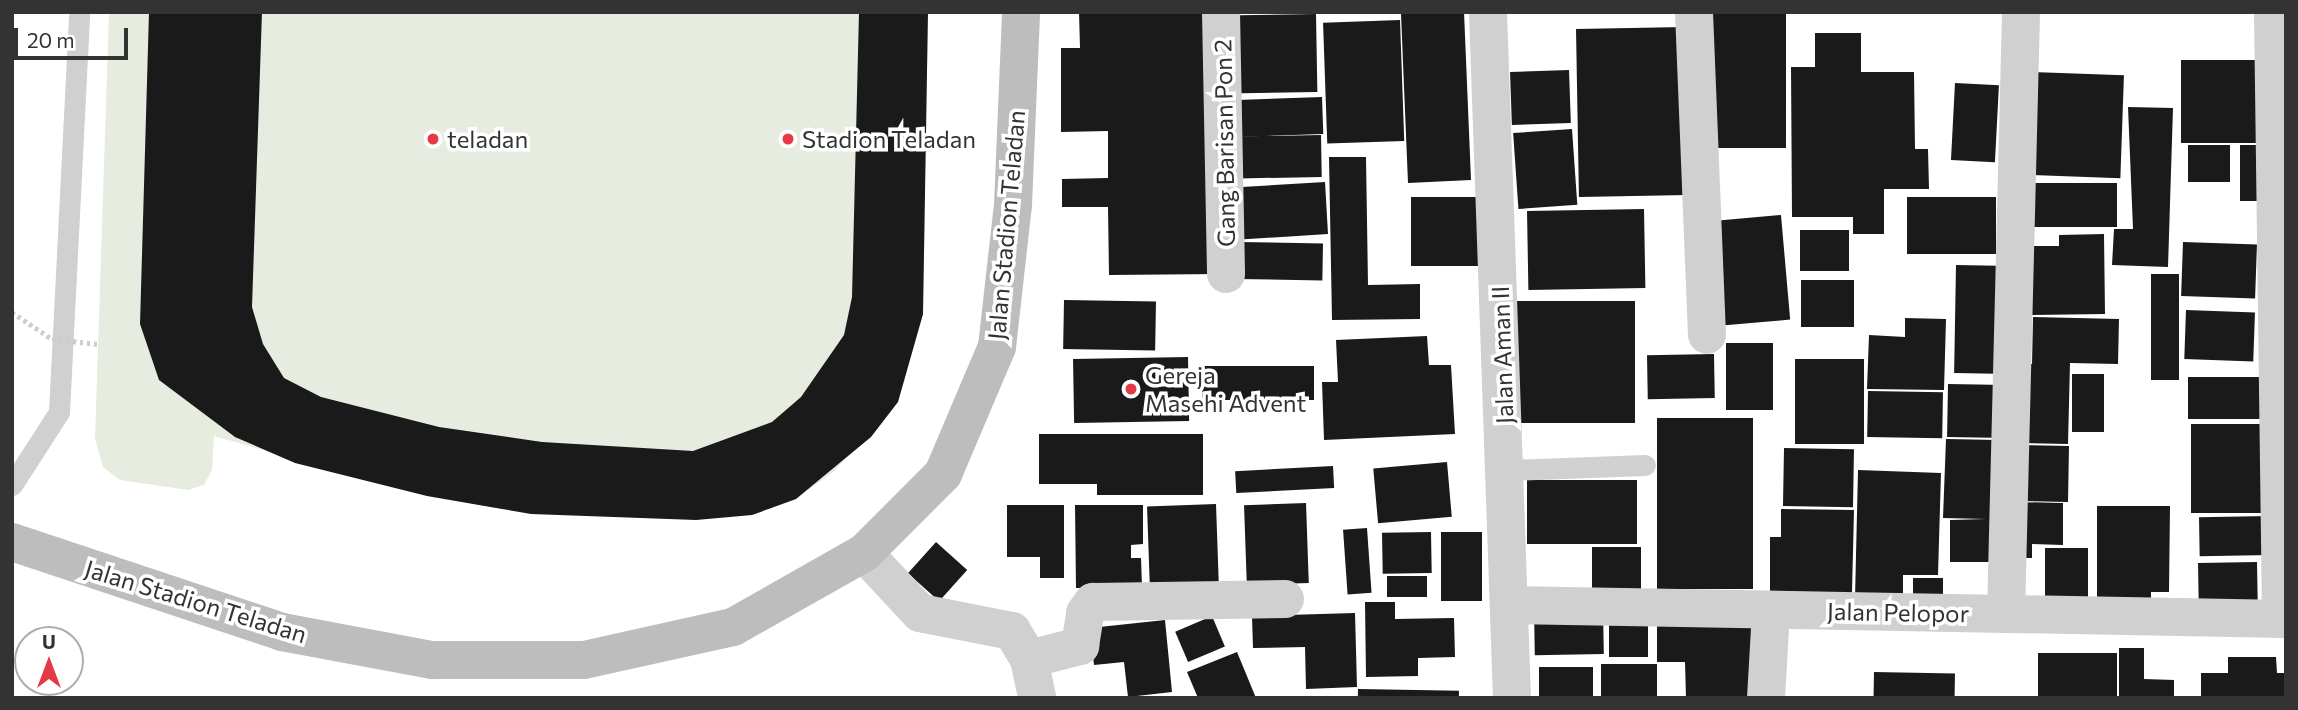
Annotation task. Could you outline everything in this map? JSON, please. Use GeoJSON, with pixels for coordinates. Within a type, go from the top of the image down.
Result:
{"type":"FeatureCollection","features":[{"type":"Feature","properties":{"kind":"street","name":"Jalan Stadion Teladan"},"geometry":{"type":"LineString","coordinates":[[12,542],[282,632],[432,660],[584,660],[733,627],[864,553],[943,474],[997,347],[1013,205],[1021,12]]}},
{"type":"Feature","properties":{"kind":"street","name":"Gang Barisan Pon 2"},"geometry":{"type":"LineString","coordinates":[[1221,12],[1226,274]]}},
{"type":"Feature","properties":{"kind":"street","name":"Jalan Aman II"},"geometry":{"type":"LineString","coordinates":[[1488,12],[1507,470],[1512,698]]}},
{"type":"Feature","properties":{"kind":"street"},"geometry":{"type":"LineString","coordinates":[[1694,12],[1707,335]]}},
{"type":"Feature","properties":{"kind":"street"},"geometry":{"type":"LineString","coordinates":[[2006,614],[2021,12]]}},
{"type":"Feature","properties":{"kind":"street"},"geometry":{"type":"LineString","coordinates":[[2273,12],[2283,619]]}},
{"type":"Feature","properties":{"kind":"street"},"geometry":{"type":"LineString","coordinates":[[864,553],[920,613],[1003,627],[1019,638],[1029,659],[1037,698]]}},
{"type":"Feature","properties":{"kind":"street"},"geometry":{"type":"LineString","coordinates":[[1029,659],[1080,646],[1085,614],[1093,602],[1285,599]]}},
{"type":"Feature","properties":{"kind":"street","name":"Jalan Pelopor"},"geometry":{"type":"LineString","coordinates":[[1511,605],[2283,619]]}},
{"type":"Feature","properties":{"kind":"street"},"geometry":{"type":"LineString","coordinates":[[1766,698],[1771,610]]}},
{"type":"Feature","properties":{"kind":"lane"},"geometry":{"type":"LineString","coordinates":[[12,485],[59,412],[79,12]]}},
{"type":"Feature","properties":{"kind":"lane"},"geometry":{"type":"LineString","coordinates":[[1507,470],[1645,465]]}},
{"type":"Feature","properties":{"kind":"path"},"geometry":{"type":"LineString","coordinates":[[12,312],[52,339],[98,344]]}},
{"type":"Feature","properties":{"kind":"shaded area","name":"Stadion Teladan"},"geometry":{"type":"Polygon","coordinates":[[[109,12],[928,12],[923,314],[898,402],[833,472],[796,499],[752,515],[531,514],[427,496],[214,436],[212,470],[204,485],[188,490],[120,480],[103,467],[95,439],[109,12]]]}},
{"type":"Feature","properties":{"kind":"building"},"geometry":{"type":"Polygon","coordinates":[[[149,12],[262,12],[252,307],[263,344],[284,378],[321,397],[439,427],[542,442],[693,451],[772,422],[801,397],[844,335],[852,297],[859,12],[928,12],[923,314],[898,402],[871,437],[796,499],[752,515],[696,520],[531,514],[427,496],[295,463],[235,437],[159,380],[140,324],[149,12]]]}},
{"type":"Feature","properties":{"kind":"building"},"geometry":{"type":"Polygon","coordinates":[[[1079,12],[1218,12],[1221,274],[1109,275],[1108,207],[1062,207],[1062,179],[1108,178],[1108,131],[1061,132],[1061,48],[1080,48],[1079,12]]]}},
{"type":"Feature","properties":{"kind":"building"},"geometry":{"type":"Polygon","coordinates":[[[1464,12],[1471,180],[1408,183],[1401,14],[1464,12]]]}},
{"type":"Feature","properties":{"kind":"building"},"geometry":{"type":"Polygon","coordinates":[[[1706,12],[1786,12],[1786,148],[1706,148],[1706,12]]]}},
{"type":"Feature","properties":{"kind":"building"},"geometry":{"type":"Polygon","coordinates":[[[1316,14],[1317,92],[1226,94],[1225,16],[1316,14]]]}},
{"type":"Feature","properties":{"kind":"building"},"geometry":{"type":"Polygon","coordinates":[[[1400,20],[1404,141],[1327,144],[1323,23],[1400,20]]]}},
{"type":"Feature","properties":{"kind":"building"},"geometry":{"type":"Polygon","coordinates":[[[1685,27],[1688,195],[1579,197],[1576,29],[1685,27]]]}},
{"type":"Feature","properties":{"kind":"building"},"geometry":{"type":"Polygon","coordinates":[[[1815,33],[1861,33],[1861,72],[1914,72],[1915,149],[1928,149],[1929,189],[1884,189],[1884,234],[1853,234],[1853,217],[1792,217],[1791,67],[1815,67],[1815,33]]]}},
{"type":"Feature","properties":{"kind":"building"},"geometry":{"type":"Polygon","coordinates":[[[2181,60],[2266,60],[2266,143],[2181,143],[2181,60]]]}},
{"type":"Feature","properties":{"kind":"building"},"geometry":{"type":"Polygon","coordinates":[[[1569,70],[1571,123],[1512,125],[1510,72],[1569,70]]]}},
{"type":"Feature","properties":{"kind":"building"},"geometry":{"type":"Polygon","coordinates":[[[2031,72],[2124,75],[2120,178],[2027,175],[2031,72]]]}},
{"type":"Feature","properties":{"kind":"building"},"geometry":{"type":"Polygon","coordinates":[[[1955,83],[1999,85],[1995,162],[1951,160],[1955,83]]]}},
{"type":"Feature","properties":{"kind":"building"},"geometry":{"type":"Polygon","coordinates":[[[1322,97],[1323,134],[1231,137],[1230,100],[1322,97]]]}},
{"type":"Feature","properties":{"kind":"building"},"geometry":{"type":"Polygon","coordinates":[[[2128,107],[2173,108],[2168,267],[2112,265],[2114,229],[2133,229],[2128,107]]]}},
{"type":"Feature","properties":{"kind":"building"},"geometry":{"type":"Polygon","coordinates":[[[1572,129],[1577,205],[1518,209],[1513,133],[1572,129]]]}},
{"type":"Feature","properties":{"kind":"building"},"geometry":{"type":"Polygon","coordinates":[[[1321,135],[1322,177],[1228,179],[1227,137],[1321,135]]]}},
{"type":"Feature","properties":{"kind":"building"},"geometry":{"type":"Polygon","coordinates":[[[2188,145],[2230,145],[2230,182],[2188,182],[2188,145]]]}},
{"type":"Feature","properties":{"kind":"building"},"geometry":{"type":"Polygon","coordinates":[[[2240,145],[2272,145],[2272,201],[2240,201],[2240,145]]]}},
{"type":"Feature","properties":{"kind":"building"},"geometry":{"type":"Polygon","coordinates":[[[1329,157],[1366,157],[1368,285],[1420,284],[1420,319],[1332,320],[1329,157]]]}},
{"type":"Feature","properties":{"kind":"building"},"geometry":{"type":"Polygon","coordinates":[[[1325,182],[1328,234],[1232,240],[1242,187],[1325,182]]]}},
{"type":"Feature","properties":{"kind":"building"},"geometry":{"type":"Polygon","coordinates":[[[2029,183],[2117,183],[2117,227],[2029,227],[2029,183]]]}},
{"type":"Feature","properties":{"kind":"building"},"geometry":{"type":"Polygon","coordinates":[[[1411,197],[1481,197],[1481,266],[1411,266],[1411,197]]]}},
{"type":"Feature","properties":{"kind":"building"},"geometry":{"type":"Polygon","coordinates":[[[1907,197],[1996,197],[1996,254],[1907,254],[1907,197]]]}},
{"type":"Feature","properties":{"kind":"building"},"geometry":{"type":"Polygon","coordinates":[[[1644,209],[1645,288],[1528,290],[1527,211],[1644,209]]]}},
{"type":"Feature","properties":{"kind":"building"},"geometry":{"type":"Polygon","coordinates":[[[1781,215],[1790,320],[1716,326],[1707,221],[1781,215]]]}},
{"type":"Feature","properties":{"kind":"building"},"geometry":{"type":"Polygon","coordinates":[[[1800,230],[1849,230],[1849,271],[1800,271],[1800,230]]]}},
{"type":"Feature","properties":{"kind":"building"},"geometry":{"type":"Polygon","coordinates":[[[2104,234],[2105,314],[2031,315],[2031,246],[2059,246],[2059,235],[2104,234]]]}},
{"type":"Feature","properties":{"kind":"building"},"geometry":{"type":"Polygon","coordinates":[[[1238,242],[1323,243],[1322,280],[1237,279],[1238,242]]]}},
{"type":"Feature","properties":{"kind":"building"},"geometry":{"type":"Polygon","coordinates":[[[2183,242],[2257,245],[2255,299],[2181,296],[2183,242]]]}},
{"type":"Feature","properties":{"kind":"building"},"geometry":{"type":"Polygon","coordinates":[[[1956,265],[2011,266],[2009,374],[1954,373],[1956,265]]]}},
{"type":"Feature","properties":{"kind":"building"},"geometry":{"type":"Polygon","coordinates":[[[2151,274],[2179,274],[2179,380],[2151,380],[2151,274]]]}},
{"type":"Feature","properties":{"kind":"building"},"geometry":{"type":"Polygon","coordinates":[[[1801,280],[1854,280],[1854,327],[1801,327],[1801,280]]]}},
{"type":"Feature","properties":{"kind":"building"},"geometry":{"type":"Polygon","coordinates":[[[1064,300],[1156,302],[1155,351],[1063,349],[1064,300]]]}},
{"type":"Feature","properties":{"kind":"building"},"geometry":{"type":"Polygon","coordinates":[[[1513,301],[1635,301],[1635,423],[1513,423],[1513,301]]]}},
{"type":"Feature","properties":{"kind":"building"},"geometry":{"type":"Polygon","coordinates":[[[2186,310],[2255,312],[2253,361],[2184,359],[2186,310]]]}},
{"type":"Feature","properties":{"kind":"building"},"geometry":{"type":"Polygon","coordinates":[[[2033,317],[2119,319],[2118,364],[2070,363],[2068,444],[2014,443],[2027,364],[2032,364],[2033,317]]]}},
{"type":"Feature","properties":{"kind":"building"},"geometry":{"type":"Polygon","coordinates":[[[1905,318],[1946,319],[1944,390],[1867,389],[1869,335],[1905,337],[1905,318]]]}},
{"type":"Feature","properties":{"kind":"building"},"geometry":{"type":"Polygon","coordinates":[[[1427,336],[1429,365],[1451,365],[1455,434],[1324,440],[1322,382],[1338,382],[1336,340],[1427,336]]]}},
{"type":"Feature","properties":{"kind":"building"},"geometry":{"type":"Polygon","coordinates":[[[1726,343],[1773,343],[1773,410],[1726,410],[1726,343]]]}},
{"type":"Feature","properties":{"kind":"building"},"geometry":{"type":"Polygon","coordinates":[[[1714,354],[1715,398],[1648,399],[1647,355],[1714,354]]]}},
{"type":"Feature","properties":{"kind":"building","name":"Gereja Masehi Advent"},"geometry":{"type":"Polygon","coordinates":[[[1188,357],[1189,421],[1074,423],[1073,359],[1188,357]]]}},
{"type":"Feature","properties":{"kind":"building"},"geometry":{"type":"Polygon","coordinates":[[[1795,359],[1864,359],[1864,444],[1795,444],[1795,359]]]}},
{"type":"Feature","properties":{"kind":"building"},"geometry":{"type":"Polygon","coordinates":[[[1202,366],[1314,366],[1314,400],[1202,400],[1202,366]]]}},
{"type":"Feature","properties":{"kind":"building"},"geometry":{"type":"Polygon","coordinates":[[[2072,374],[2104,374],[2104,432],[2072,432],[2072,374]]]}},
{"type":"Feature","properties":{"kind":"building"},"geometry":{"type":"Polygon","coordinates":[[[2188,377],[2273,377],[2273,419],[2188,419],[2188,377]]]}},
{"type":"Feature","properties":{"kind":"building"},"geometry":{"type":"Polygon","coordinates":[[[1948,384],[2007,385],[2006,438],[1947,437],[1948,384]]]}},
{"type":"Feature","properties":{"kind":"building"},"geometry":{"type":"Polygon","coordinates":[[[1868,391],[1943,392],[1942,438],[1867,437],[1868,391]]]}},
{"type":"Feature","properties":{"kind":"building"},"geometry":{"type":"Polygon","coordinates":[[[1657,418],[1753,418],[1753,589],[1657,589],[1657,418]]]}},
{"type":"Feature","properties":{"kind":"building"},"geometry":{"type":"Polygon","coordinates":[[[2191,424],[2270,424],[2270,513],[2191,513],[2191,424]]]}},
{"type":"Feature","properties":{"kind":"building"},"geometry":{"type":"Polygon","coordinates":[[[1039,434],[1203,434],[1203,495],[1097,495],[1097,484],[1039,484],[1039,434]]]}},
{"type":"Feature","properties":{"kind":"building"},"geometry":{"type":"Polygon","coordinates":[[[1946,439],[1998,440],[1992,562],[1950,562],[1950,520],[1986,519],[1943,518],[1946,439]]]}},
{"type":"Feature","properties":{"kind":"building"},"geometry":{"type":"Polygon","coordinates":[[[2015,445],[2069,446],[2068,502],[2014,501],[2015,445]]]}},
{"type":"Feature","properties":{"kind":"building"},"geometry":{"type":"Polygon","coordinates":[[[1784,448],[1854,449],[1853,507],[1783,506],[1784,448]]]}},
{"type":"Feature","properties":{"kind":"building"},"geometry":{"type":"Polygon","coordinates":[[[1447,462],[1452,517],[1378,523],[1373,468],[1447,462]]]}},
{"type":"Feature","properties":{"kind":"building"},"geometry":{"type":"Polygon","coordinates":[[[1333,466],[1334,488],[1236,493],[1235,471],[1333,466]]]}},
{"type":"Feature","properties":{"kind":"building"},"geometry":{"type":"Polygon","coordinates":[[[1858,470],[1941,473],[1938,575],[1903,575],[1903,599],[1855,598],[1858,470]]]}},
{"type":"Feature","properties":{"kind":"building"},"geometry":{"type":"Polygon","coordinates":[[[1527,480],[1637,480],[1637,544],[1527,544],[1527,480]]]}},
{"type":"Feature","properties":{"kind":"building"},"geometry":{"type":"Polygon","coordinates":[[[2015,502],[2063,503],[2063,545],[2032,544],[2032,558],[2015,558],[2015,502]]]}},
{"type":"Feature","properties":{"kind":"building"},"geometry":{"type":"Polygon","coordinates":[[[1306,503],[1309,583],[1247,585],[1244,505],[1306,503]]]}},
{"type":"Feature","properties":{"kind":"building"},"geometry":{"type":"Polygon","coordinates":[[[1216,504],[1219,588],[1150,590],[1147,506],[1216,504]]]}},
{"type":"Feature","properties":{"kind":"building"},"geometry":{"type":"Polygon","coordinates":[[[1007,505],[1064,505],[1064,578],[1040,578],[1040,557],[1007,557],[1007,505]]]}},
{"type":"Feature","properties":{"kind":"building"},"geometry":{"type":"Polygon","coordinates":[[[1075,505],[1143,505],[1143,544],[1131,545],[1131,558],[1141,558],[1142,587],[1076,588],[1075,505]]]}},
{"type":"Feature","properties":{"kind":"building"},"geometry":{"type":"Polygon","coordinates":[[[2097,506],[2170,506],[2169,592],[2151,592],[2151,605],[2097,605],[2097,506]]]}},
{"type":"Feature","properties":{"kind":"building"},"geometry":{"type":"Polygon","coordinates":[[[1781,509],[1854,510],[1852,593],[1770,593],[1770,537],[1781,537],[1781,509]]]}},
{"type":"Feature","properties":{"kind":"building"},"geometry":{"type":"Polygon","coordinates":[[[2270,516],[2271,555],[2200,556],[2199,517],[2270,516]]]}},
{"type":"Feature","properties":{"kind":"building"},"geometry":{"type":"Polygon","coordinates":[[[1367,528],[1372,593],[1348,595],[1343,530],[1367,528]]]}},
{"type":"Feature","properties":{"kind":"building"},"geometry":{"type":"Polygon","coordinates":[[[1431,532],[1432,573],[1383,574],[1382,533],[1431,532]]]}},
{"type":"Feature","properties":{"kind":"building"},"geometry":{"type":"Polygon","coordinates":[[[1441,532],[1482,532],[1482,601],[1441,601],[1441,532]]]}},
{"type":"Feature","properties":{"kind":"building"},"geometry":{"type":"Polygon","coordinates":[[[936,542],[967,570],[939,601],[908,573],[936,542]]]}},
{"type":"Feature","properties":{"kind":"building"},"geometry":{"type":"Polygon","coordinates":[[[1592,547],[1641,547],[1641,597],[1592,597],[1592,547]]]}},
{"type":"Feature","properties":{"kind":"building"},"geometry":{"type":"Polygon","coordinates":[[[2045,548],[2088,548],[2088,597],[2045,597],[2045,548]]]}},
{"type":"Feature","properties":{"kind":"building"},"geometry":{"type":"Polygon","coordinates":[[[2257,562],[2258,610],[2199,611],[2198,563],[2257,562]]]}},
{"type":"Feature","properties":{"kind":"building"},"geometry":{"type":"Polygon","coordinates":[[[1387,576],[1427,576],[1427,597],[1387,597],[1387,576]]]}},
{"type":"Feature","properties":{"kind":"building"},"geometry":{"type":"Polygon","coordinates":[[[1913,578],[1943,578],[1943,607],[1913,607],[1913,578]]]}},
{"type":"Feature","properties":{"kind":"building"},"geometry":{"type":"Polygon","coordinates":[[[1365,602],[1395,602],[1395,619],[1454,618],[1455,657],[1418,658],[1418,676],[1366,677],[1365,602]]]}},
{"type":"Feature","properties":{"kind":"building"},"geometry":{"type":"Polygon","coordinates":[[[1603,608],[1604,654],[1535,655],[1534,609],[1603,608]]]}},
{"type":"Feature","properties":{"kind":"building"},"geometry":{"type":"Polygon","coordinates":[[[1609,610],[1648,610],[1648,657],[1609,657],[1609,610]]]}},
{"type":"Feature","properties":{"kind":"building"},"geometry":{"type":"Polygon","coordinates":[[[1355,613],[1357,687],[1306,689],[1305,647],[1253,648],[1252,616],[1355,613]]]}},
{"type":"Feature","properties":{"kind":"building"},"geometry":{"type":"Polygon","coordinates":[[[1212,616],[1225,646],[1188,662],[1175,632],[1212,616]]]}},
{"type":"Feature","properties":{"kind":"building"},"geometry":{"type":"Polygon","coordinates":[[[1165,620],[1172,692],[1128,697],[1124,662],[1094,665],[1090,628],[1165,620]]]}},
{"type":"Feature","properties":{"kind":"building"},"geometry":{"type":"Polygon","coordinates":[[[1753,620],[1754,698],[1686,698],[1685,662],[1657,662],[1657,621],[1753,620]]]}},
{"type":"Feature","properties":{"kind":"building"},"geometry":{"type":"Polygon","coordinates":[[[2119,648],[2144,648],[2144,679],[2174,680],[2174,698],[2119,698],[2119,648]]]}},
{"type":"Feature","properties":{"kind":"building"},"geometry":{"type":"Polygon","coordinates":[[[1237,652],[1256,698],[1198,698],[1187,672],[1237,652]]]}},
{"type":"Feature","properties":{"kind":"building"},"geometry":{"type":"Polygon","coordinates":[[[2038,653],[2117,653],[2117,698],[2038,698],[2038,653]]]}},
{"type":"Feature","properties":{"kind":"building"},"geometry":{"type":"Polygon","coordinates":[[[2228,657],[2276,657],[2277,673],[2286,673],[2286,698],[2201,698],[2201,673],[2228,673],[2228,657]]]}},
{"type":"Feature","properties":{"kind":"building"},"geometry":{"type":"Polygon","coordinates":[[[1601,664],[1657,664],[1657,698],[1601,698],[1601,664]]]}},
{"type":"Feature","properties":{"kind":"building"},"geometry":{"type":"Polygon","coordinates":[[[1539,667],[1593,667],[1593,698],[1539,698],[1539,667]]]}},
{"type":"Feature","properties":{"kind":"building"},"geometry":{"type":"Polygon","coordinates":[[[1874,672],[1955,673],[1955,698],[1874,698],[1874,672]]]}},
{"type":"Feature","properties":{"kind":"building"},"geometry":{"type":"Polygon","coordinates":[[[1358,689],[1459,691],[1459,698],[1358,698],[1358,689]]]}},
{"type":"Feature","properties":{"kind":"place","name":"teladan"},"geometry":{"type":"Point","coordinates":[433,139]}},
{"type":"Feature","properties":{"kind":"place","name":"Stadion Teladan"},"geometry":{"type":"Point","coordinates":[788,139]}},
{"type":"Feature","properties":{"kind":"place","name":"Gereja Masehi Advent"},"geometry":{"type":"Point","coordinates":[1131,389]}}]}
